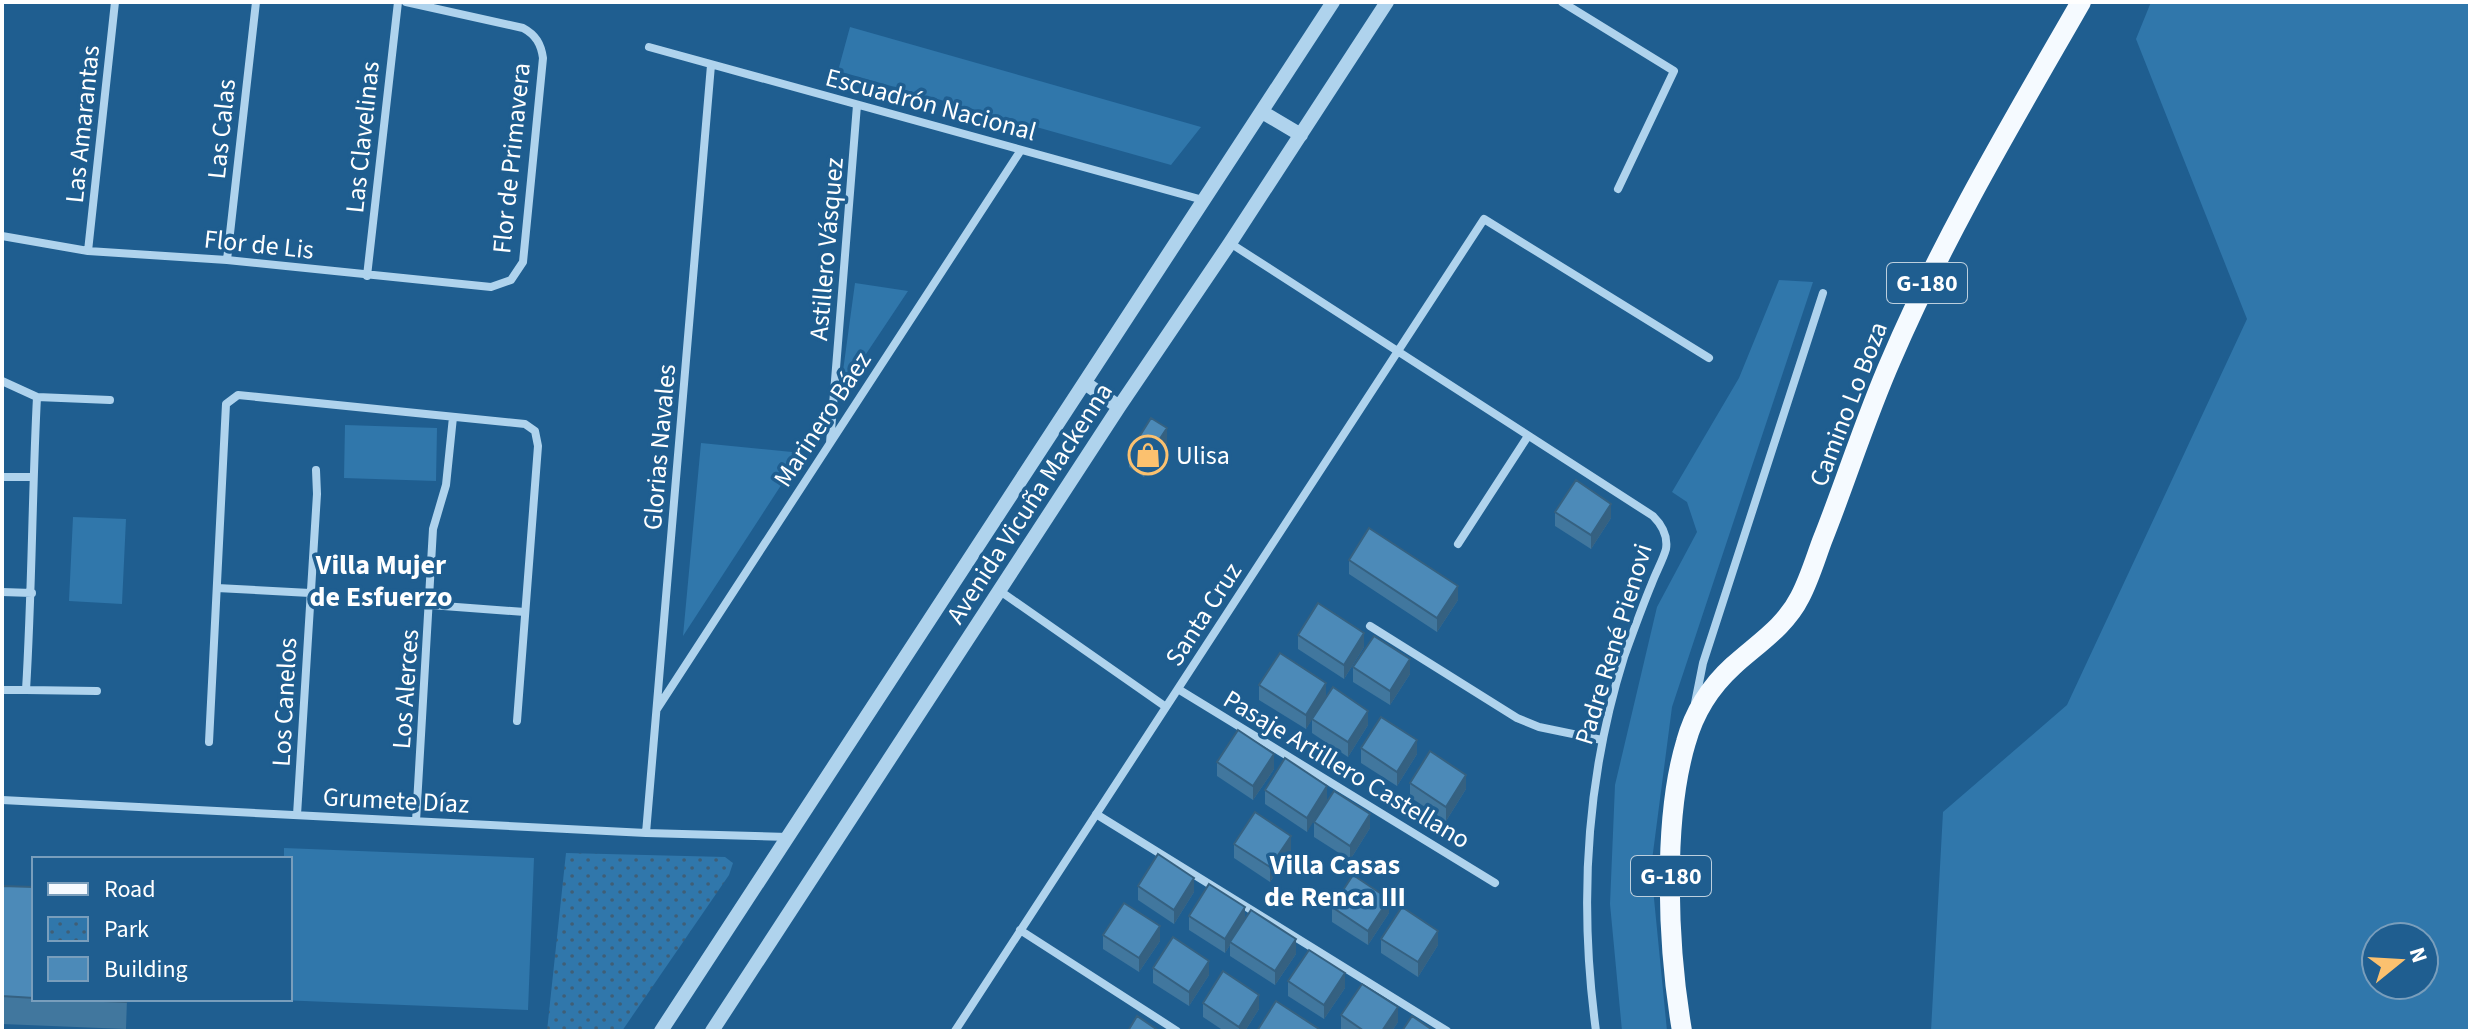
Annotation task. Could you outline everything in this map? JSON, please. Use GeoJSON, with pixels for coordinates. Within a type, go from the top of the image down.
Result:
{"type":"FeatureCollection","features":[{"type":"Feature","properties":{"kind":"main road","name":"Camino Lo Boza"},"geometry":{"type":"LineString","coordinates":[[1682,1031],[1672,937],[1671,854],[1679,769],[1692,723],[1716,685],[1778,628],[1800,598],[1871,410],[1915,308],[2015,116],[2081,2]]}},
{"type":"Feature","properties":{"kind":"street","name":"Las Amarantas"},"geometry":{"type":"LineString","coordinates":[[88,251],[115,2]]}},
{"type":"Feature","properties":{"kind":"street","name":"Las Calas"},"geometry":{"type":"LineString","coordinates":[[227,260],[256,2]]}},
{"type":"Feature","properties":{"kind":"street","name":"Las Clavelinas"},"geometry":{"type":"LineString","coordinates":[[367,276],[398,2]]}},
{"type":"Feature","properties":{"kind":"street","name":"Flor de Primavera"},"geometry":{"type":"LineString","coordinates":[[406,2],[523,28],[537,39],[543,58],[523,262],[511,280]]}},
{"type":"Feature","properties":{"kind":"street","name":"Avenida Vicuña Mackenna"},"geometry":{"type":"LineString","coordinates":[[661,1031],[1333,2]]}},
{"type":"Feature","properties":{"kind":"street","name":"Avenida Vicuña Mackenna"},"geometry":{"type":"LineString","coordinates":[[712,1031],[1387,2]]}},
{"type":"Feature","properties":{"kind":"street"},"geometry":{"type":"LineString","coordinates":[[1562,2],[1674,71],[1618,189]]}},
{"type":"Feature","properties":{"kind":"street","name":"Escuadrón Nacional"},"geometry":{"type":"LineString","coordinates":[[649,47],[1203,200]]}},
{"type":"Feature","properties":{"kind":"street","name":"Glorias Navales"},"geometry":{"type":"LineString","coordinates":[[646,833],[711,65]]}},
{"type":"Feature","properties":{"kind":"street","name":"Astillero Vásquez"},"geometry":{"type":"LineString","coordinates":[[830,444],[857,105]]}},
{"type":"Feature","properties":{"kind":"street"},"geometry":{"type":"LineString","coordinates":[[1262,112],[1301,135]]}},
{"type":"Feature","properties":{"kind":"street","name":"Marinero Báez"},"geometry":{"type":"LineString","coordinates":[[657,710],[1021,150]]}},
{"type":"Feature","properties":{"kind":"street","name":"Santa Cruz"},"geometry":{"type":"LineString","coordinates":[[955,1031],[1484,219],[1709,358]]}},
{"type":"Feature","properties":{"kind":"street","name":"Flor de Lis"},"geometry":{"type":"LineString","coordinates":[[2,236],[88,251],[227,260],[491,287],[511,280]]}},
{"type":"Feature","properties":{"kind":"street","name":"Padre René Pienovi"},"geometry":{"type":"LineString","coordinates":[[1230,243],[1653,516],[1664,530],[1666,549],[1632,632],[1602,740],[1591,816],[1586,893],[1596,1031]]}},
{"type":"Feature","properties":{"kind":"street","name":"Camino Lo Boza"},"geometry":{"type":"LineString","coordinates":[[1692,723],[1703,663],[1823,293]]}},
{"type":"Feature","properties":{"kind":"street"},"geometry":{"type":"LineString","coordinates":[[2,381],[37,397],[110,400]]}},
{"type":"Feature","properties":{"kind":"street"},"geometry":{"type":"LineString","coordinates":[[1085,383],[1119,407]]}},
{"type":"Feature","properties":{"kind":"street"},"geometry":{"type":"LineString","coordinates":[[209,742],[226,404],[229,399],[243,395],[525,424],[535,431],[538,437],[517,721]]}},
{"type":"Feature","properties":{"kind":"street"},"geometry":{"type":"LineString","coordinates":[[26,690],[37,397]]}},
{"type":"Feature","properties":{"kind":"street","name":"Los Alerces"},"geometry":{"type":"LineString","coordinates":[[416,821],[433,529],[446,485],[453,417]]}},
{"type":"Feature","properties":{"kind":"street"},"geometry":{"type":"LineString","coordinates":[[1458,544],[1528,436]]}},
{"type":"Feature","properties":{"kind":"street","name":"Los Canelos"},"geometry":{"type":"LineString","coordinates":[[297,815],[316,470]]}},
{"type":"Feature","properties":{"kind":"street"},"geometry":{"type":"LineString","coordinates":[[2,477],[33,477]]}},
{"type":"Feature","properties":{"kind":"street"},"geometry":{"type":"LineString","coordinates":[[217,588],[310,593]]}},
{"type":"Feature","properties":{"kind":"street"},"geometry":{"type":"LineString","coordinates":[[1000,591],[1166,707]]}},
{"type":"Feature","properties":{"kind":"street"},"geometry":{"type":"LineString","coordinates":[[2,592],[32,593]]}},
{"type":"Feature","properties":{"kind":"street"},"geometry":{"type":"LineString","coordinates":[[430,605],[525,612]]}},
{"type":"Feature","properties":{"kind":"street"},"geometry":{"type":"LineString","coordinates":[[1370,626],[1504,712],[1539,727],[1602,740]]}},
{"type":"Feature","properties":{"kind":"street","name":"Pasaje Artillero Castellano"},"geometry":{"type":"LineString","coordinates":[[1178,689],[1495,883]]}},
{"type":"Feature","properties":{"kind":"street"},"geometry":{"type":"LineString","coordinates":[[2,690],[97,691]]}},
{"type":"Feature","properties":{"kind":"street","name":"Grumete Díaz"},"geometry":{"type":"LineString","coordinates":[[2,800],[646,833],[789,837]]}},
{"type":"Feature","properties":{"kind":"street"},"geometry":{"type":"LineString","coordinates":[[1096,814],[1447,1031]]}},
{"type":"Feature","properties":{"kind":"street"},"geometry":{"type":"LineString","coordinates":[[1020,930],[1177,1031]]}},
{"type":"Feature","properties":{"kind":"green space"},"geometry":{"type":"Polygon","coordinates":[[[2151,2],[2470,2],[2470,1031],[1931,1031],[1943,812],[2067,705],[2247,319],[2136,39],[2151,2]]]}},
{"type":"Feature","properties":{"kind":"green space"},"geometry":{"type":"Polygon","coordinates":[[[850,27],[1201,127],[1171,165],[838,71],[850,27]]]}},
{"type":"Feature","properties":{"kind":"green space"},"geometry":{"type":"Polygon","coordinates":[[[1779,280],[1813,282],[1672,707],[1651,868],[1667,1031],[1622,1031],[1610,904],[1615,785],[1657,607],[1697,532],[1687,502],[1672,492],[1739,378],[1779,280]]]}},
{"type":"Feature","properties":{"kind":"green space"},"geometry":{"type":"Polygon","coordinates":[[[855,283],[908,291],[840,393],[855,283]]]}},
{"type":"Feature","properties":{"kind":"green space"},"geometry":{"type":"Polygon","coordinates":[[[345,425],[437,428],[436,481],[344,478],[345,425]]]}},
{"type":"Feature","properties":{"kind":"green space"},"geometry":{"type":"Polygon","coordinates":[[[701,443],[802,453],[683,636],[701,443]]]}},
{"type":"Feature","properties":{"kind":"green space"},"geometry":{"type":"Polygon","coordinates":[[[73,517],[126,519],[122,604],[69,601],[73,517]]]}},
{"type":"Feature","properties":{"kind":"green space"},"geometry":{"type":"Polygon","coordinates":[[[284,848],[534,858],[528,1010],[292,1001],[292,857],[284,857],[284,848]]]}},
{"type":"Feature","properties":{"kind":"green space"},"geometry":{"type":"Polygon","coordinates":[[[566,853],[725,857],[733,863],[729,875],[622,1031],[547,1031],[566,853]]]}},
{"type":"Feature","properties":{"kind":"building"},"geometry":{"type":"Polygon","coordinates":[[[1151,418],[1167,428],[1144,463],[1129,453],[1151,418]]]}},
{"type":"Feature","properties":{"kind":"building"},"geometry":{"type":"Polygon","coordinates":[[[1576,480],[1611,504],[1591,535],[1555,512],[1576,480]]]}},
{"type":"Feature","properties":{"kind":"building"},"geometry":{"type":"Polygon","coordinates":[[[1369,528],[1458,586],[1437,618],[1349,560],[1369,528]]]}},
{"type":"Feature","properties":{"kind":"building"},"geometry":{"type":"Polygon","coordinates":[[[1318,603],[1364,633],[1344,665],[1298,635],[1318,603]]]}},
{"type":"Feature","properties":{"kind":"building"},"geometry":{"type":"Polygon","coordinates":[[[1374,636],[1410,659],[1390,691],[1353,667],[1374,636]]]}},
{"type":"Feature","properties":{"kind":"building"},"geometry":{"type":"Polygon","coordinates":[[[1280,653],[1326,683],[1306,715],[1259,685],[1280,653]]]}},
{"type":"Feature","properties":{"kind":"building"},"geometry":{"type":"Polygon","coordinates":[[[1333,687],[1368,711],[1348,742],[1312,719],[1333,687]]]}},
{"type":"Feature","properties":{"kind":"building"},"geometry":{"type":"Polygon","coordinates":[[[1381,717],[1417,740],[1397,772],[1361,748],[1381,717]]]}},
{"type":"Feature","properties":{"kind":"building"},"geometry":{"type":"Polygon","coordinates":[[[1238,730],[1274,754],[1253,786],[1217,762],[1238,730]]]}},
{"type":"Feature","properties":{"kind":"building"},"geometry":{"type":"Polygon","coordinates":[[[1430,751],[1466,775],[1446,807],[1410,783],[1430,751]]]}},
{"type":"Feature","properties":{"kind":"building"},"geometry":{"type":"Polygon","coordinates":[[[1285,758],[1327,786],[1307,818],[1265,790],[1285,758]]]}},
{"type":"Feature","properties":{"kind":"building"},"geometry":{"type":"Polygon","coordinates":[[[1334,791],[1370,814],[1350,846],[1314,822],[1334,791]]]}},
{"type":"Feature","properties":{"kind":"building"},"geometry":{"type":"Polygon","coordinates":[[[1255,812],[1291,836],[1270,867],[1234,844],[1255,812]]]}},
{"type":"Feature","properties":{"kind":"building"},"geometry":{"type":"Polygon","coordinates":[[[1158,854],[1194,878],[1174,910],[1138,886],[1158,854]]]}},
{"type":"Feature","properties":{"kind":"building"},"geometry":{"type":"Polygon","coordinates":[[[1353,875],[1389,899],[1368,931],[1332,907],[1353,875]]]}},
{"type":"Feature","properties":{"kind":"building"},"geometry":{"type":"Polygon","coordinates":[[[1209,884],[1245,907],[1225,939],[1189,916],[1209,884]]]}},
{"type":"Feature","properties":{"kind":"building"},"geometry":{"type":"Polygon","coordinates":[[[2,886],[32,887],[32,998],[2,996],[2,886]]]}},
{"type":"Feature","properties":{"kind":"building"},"geometry":{"type":"Polygon","coordinates":[[[1124,903],[1160,926],[1139,958],[1103,935],[1124,903]]]}},
{"type":"Feature","properties":{"kind":"building"},"geometry":{"type":"Polygon","coordinates":[[[1402,907],[1438,931],[1418,962],[1381,939],[1402,907]]]}},
{"type":"Feature","properties":{"kind":"building"},"geometry":{"type":"Polygon","coordinates":[[[1251,910],[1296,939],[1275,971],[1230,942],[1251,910]]]}},
{"type":"Feature","properties":{"kind":"building"},"geometry":{"type":"Polygon","coordinates":[[[1173,937],[1209,961],[1189,992],[1153,968],[1173,937]]]}},
{"type":"Feature","properties":{"kind":"building"},"geometry":{"type":"Polygon","coordinates":[[[1309,950],[1345,973],[1324,1005],[1288,981],[1309,950]]]}},
{"type":"Feature","properties":{"kind":"building"},"geometry":{"type":"Polygon","coordinates":[[[1223,971],[1259,995],[1239,1027],[1203,1003],[1223,971]]]}},
{"type":"Feature","properties":{"kind":"building"},"geometry":{"type":"Polygon","coordinates":[[[1362,984],[1398,1007],[1382,1031],[1364,1031],[1341,1015],[1362,984]]]}},
{"type":"Feature","properties":{"kind":"building"},"geometry":{"type":"Polygon","coordinates":[[[1276,1001],[1322,1031],[1257,1031],[1276,1001]]]}},
{"type":"Feature","properties":{"kind":"building"},"geometry":{"type":"Polygon","coordinates":[[[1137,1016],[1159,1031],[1128,1031],[1137,1016]]]}},
{"type":"Feature","properties":{"kind":"building"},"geometry":{"type":"Polygon","coordinates":[[[1412,1016],[1434,1031],[1402,1031],[1412,1016]]]}},
{"type":"Feature","properties":{"kind":"place","name":"Ulisa"},"geometry":{"type":"Point","coordinates":[1148,455]}},
{"type":"Feature","properties":{"kind":"district","name":"Villa Mujer de Esfuerzo"},"geometry":{"type":"Point","coordinates":[381,580]}},
{"type":"Feature","properties":{"kind":"district","name":"Villa Casas de Renca III"},"geometry":{"type":"Point","coordinates":[1335,880]}}]}
